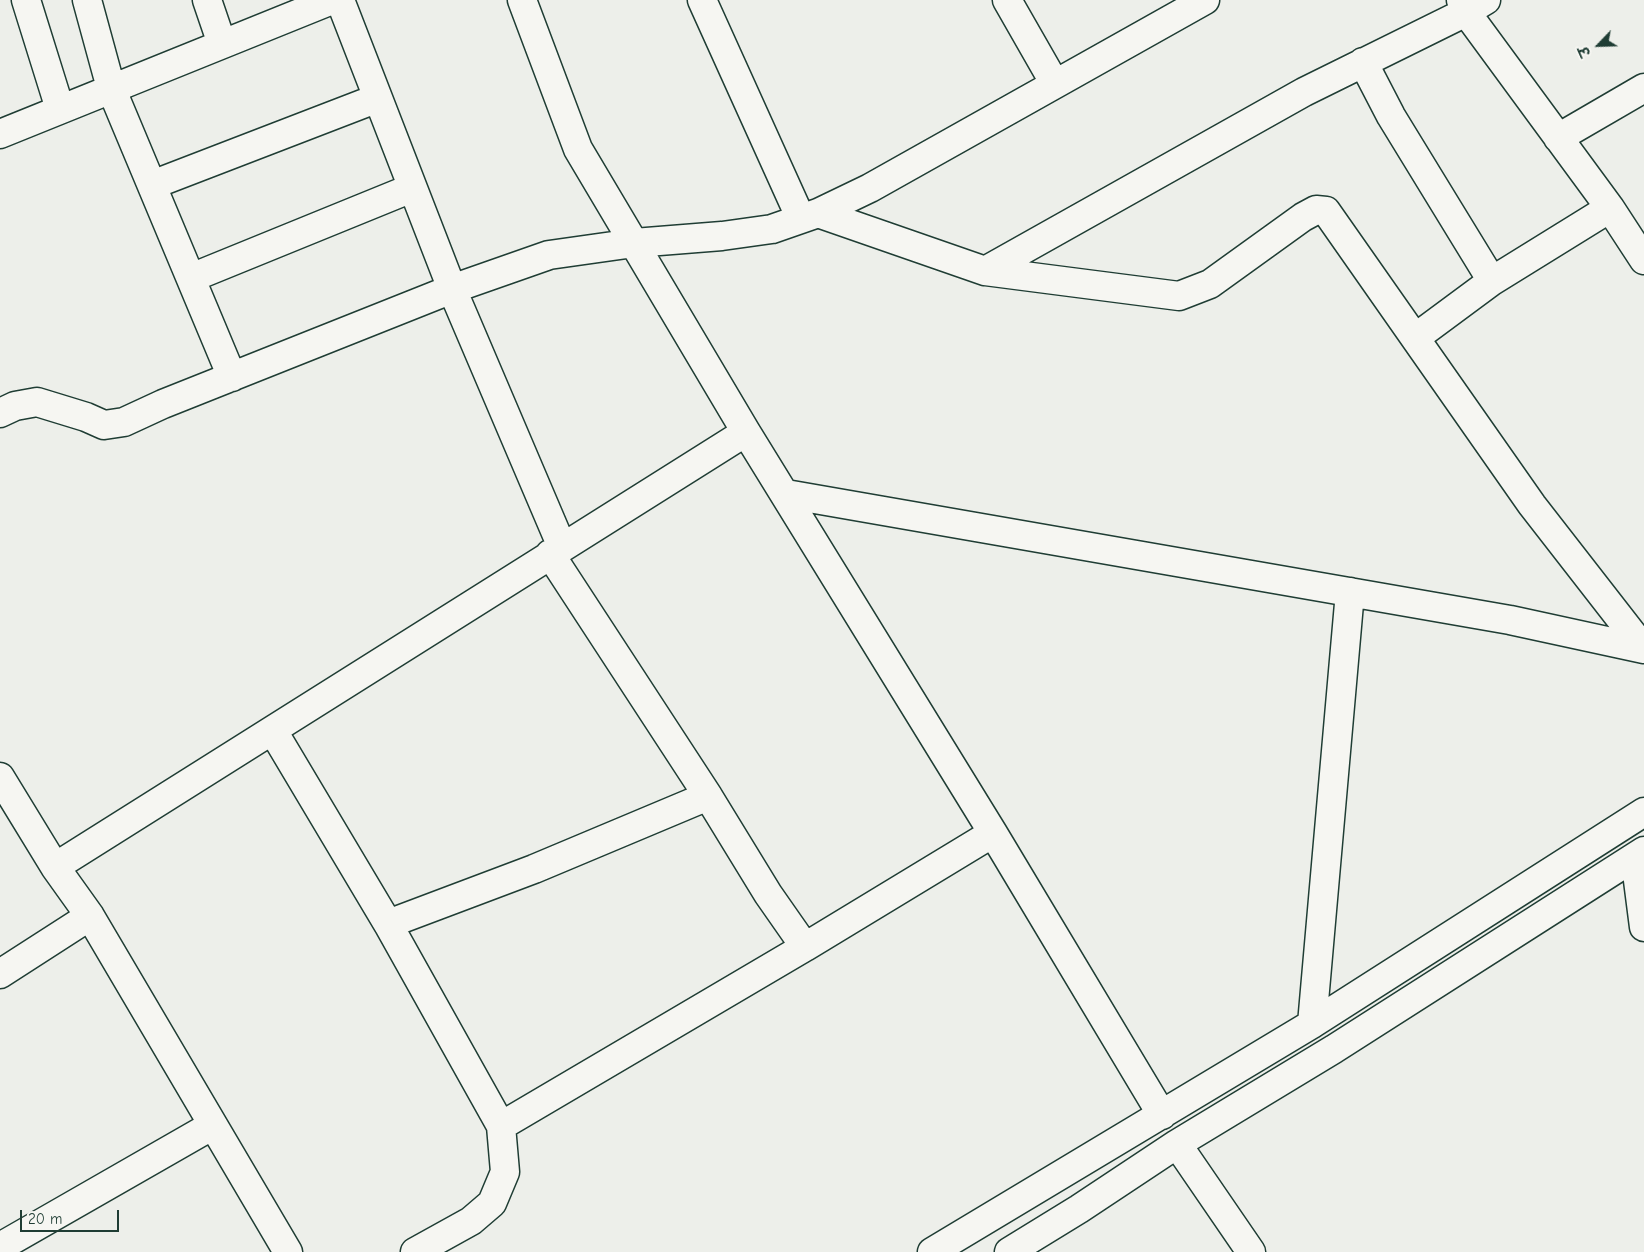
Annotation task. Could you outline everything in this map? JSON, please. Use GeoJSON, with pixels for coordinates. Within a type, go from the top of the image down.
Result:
{"type":"FeatureCollection","features":[{"type":"Feature","properties":{"kind":"street"},"geometry":{"type":"LineString","coordinates":[[26,0],[60,108]]}},
{"type":"Feature","properties":{"kind":"street"},"geometry":{"type":"LineString","coordinates":[[87,0],[111,88],[232,377]]}},
{"type":"Feature","properties":{"kind":"street"},"geometry":{"type":"LineString","coordinates":[[207,0],[222,44]]}},
{"type":"Feature","properties":{"kind":"street"},"geometry":{"type":"LineString","coordinates":[[0,134],[60,108],[332,0]]}},
{"type":"Feature","properties":{"kind":"street"},"geometry":{"type":"LineString","coordinates":[[340,0],[412,188],[556,550],[768,894],[805,947]]}},
{"type":"Feature","properties":{"kind":"street"},"geometry":{"type":"LineString","coordinates":[[522,0],[578,149],[746,432],[786,494],[993,833],[1162,1115]]}},
{"type":"Feature","properties":{"kind":"street"},"geometry":{"type":"LineString","coordinates":[[702,0],[810,216],[985,271],[1180,296],[1210,284],[1303,217],[1316,210],[1326,210],[1532,505],[1644,649]]}},
{"type":"Feature","properties":{"kind":"street"},"geometry":{"type":"LineString","coordinates":[[1007,0],[1055,84]]}},
{"type":"Feature","properties":{"kind":"street"},"geometry":{"type":"LineString","coordinates":[[0,413],[15,406],[37,402],[86,417],[104,425],[124,422],[452,289],[549,255],[634,242],[730,235],[772,229],[810,216],[870,188],[1055,84],[1173,8],[1205,0]]}},
{"type":"Feature","properties":{"kind":"street"},"geometry":{"type":"LineString","coordinates":[[985,271],[1304,92],[1471,4],[1558,138],[1610,208],[1644,260]]}},
{"type":"Feature","properties":{"kind":"street"},"geometry":{"type":"LineString","coordinates":[[1363,62],[1391,116],[1492,281]]}},
{"type":"Feature","properties":{"kind":"street"},"geometry":{"type":"LineString","coordinates":[[1558,138],[1644,88]]}},
{"type":"Feature","properties":{"kind":"street"},"geometry":{"type":"LineString","coordinates":[[152,185],[378,98]]}},
{"type":"Feature","properties":{"kind":"street"},"geometry":{"type":"LineString","coordinates":[[191,278],[412,188]]}},
{"type":"Feature","properties":{"kind":"street"},"geometry":{"type":"LineString","coordinates":[[1414,338],[1492,281],[1610,208]]}},
{"type":"Feature","properties":{"kind":"street"},"geometry":{"type":"LineString","coordinates":[[55,867],[746,432]]}},
{"type":"Feature","properties":{"kind":"street"},"geometry":{"type":"LineString","coordinates":[[786,494],[1510,620],[1644,649]]}},
{"type":"Feature","properties":{"kind":"street"},"geometry":{"type":"LineString","coordinates":[[1312,1024],[1350,592]]}},
{"type":"Feature","properties":{"kind":"street"},"geometry":{"type":"LineString","coordinates":[[273,730],[388,924],[500,1126],[505,1172],[492,1203],[471,1221],[416,1252]]}},
{"type":"Feature","properties":{"kind":"street"},"geometry":{"type":"LineString","coordinates":[[0,777],[55,867],[90,916],[288,1252]]}},
{"type":"Feature","properties":{"kind":"street"},"geometry":{"type":"LineString","coordinates":[[388,924],[534,869],[708,796]]}},
{"type":"Feature","properties":{"kind":"street"},"geometry":{"type":"LineString","coordinates":[[932,1252],[1312,1024],[1644,812]]}},
{"type":"Feature","properties":{"kind":"street"},"geometry":{"type":"LineString","coordinates":[[500,1126],[805,947],[993,833]]}},
{"type":"Feature","properties":{"kind":"street"},"geometry":{"type":"LineString","coordinates":[[1009,1252],[1079,1209],[1177,1144],[1334,1049],[1640,854],[1644,927]]}},
{"type":"Feature","properties":{"kind":"street"},"geometry":{"type":"LineString","coordinates":[[0,974],[90,916]]}},
{"type":"Feature","properties":{"kind":"street"},"geometry":{"type":"LineString","coordinates":[[0,1247],[213,1125]]}},
{"type":"Feature","properties":{"kind":"street"},"geometry":{"type":"LineString","coordinates":[[1177,1144],[1251,1252]]}}]}
